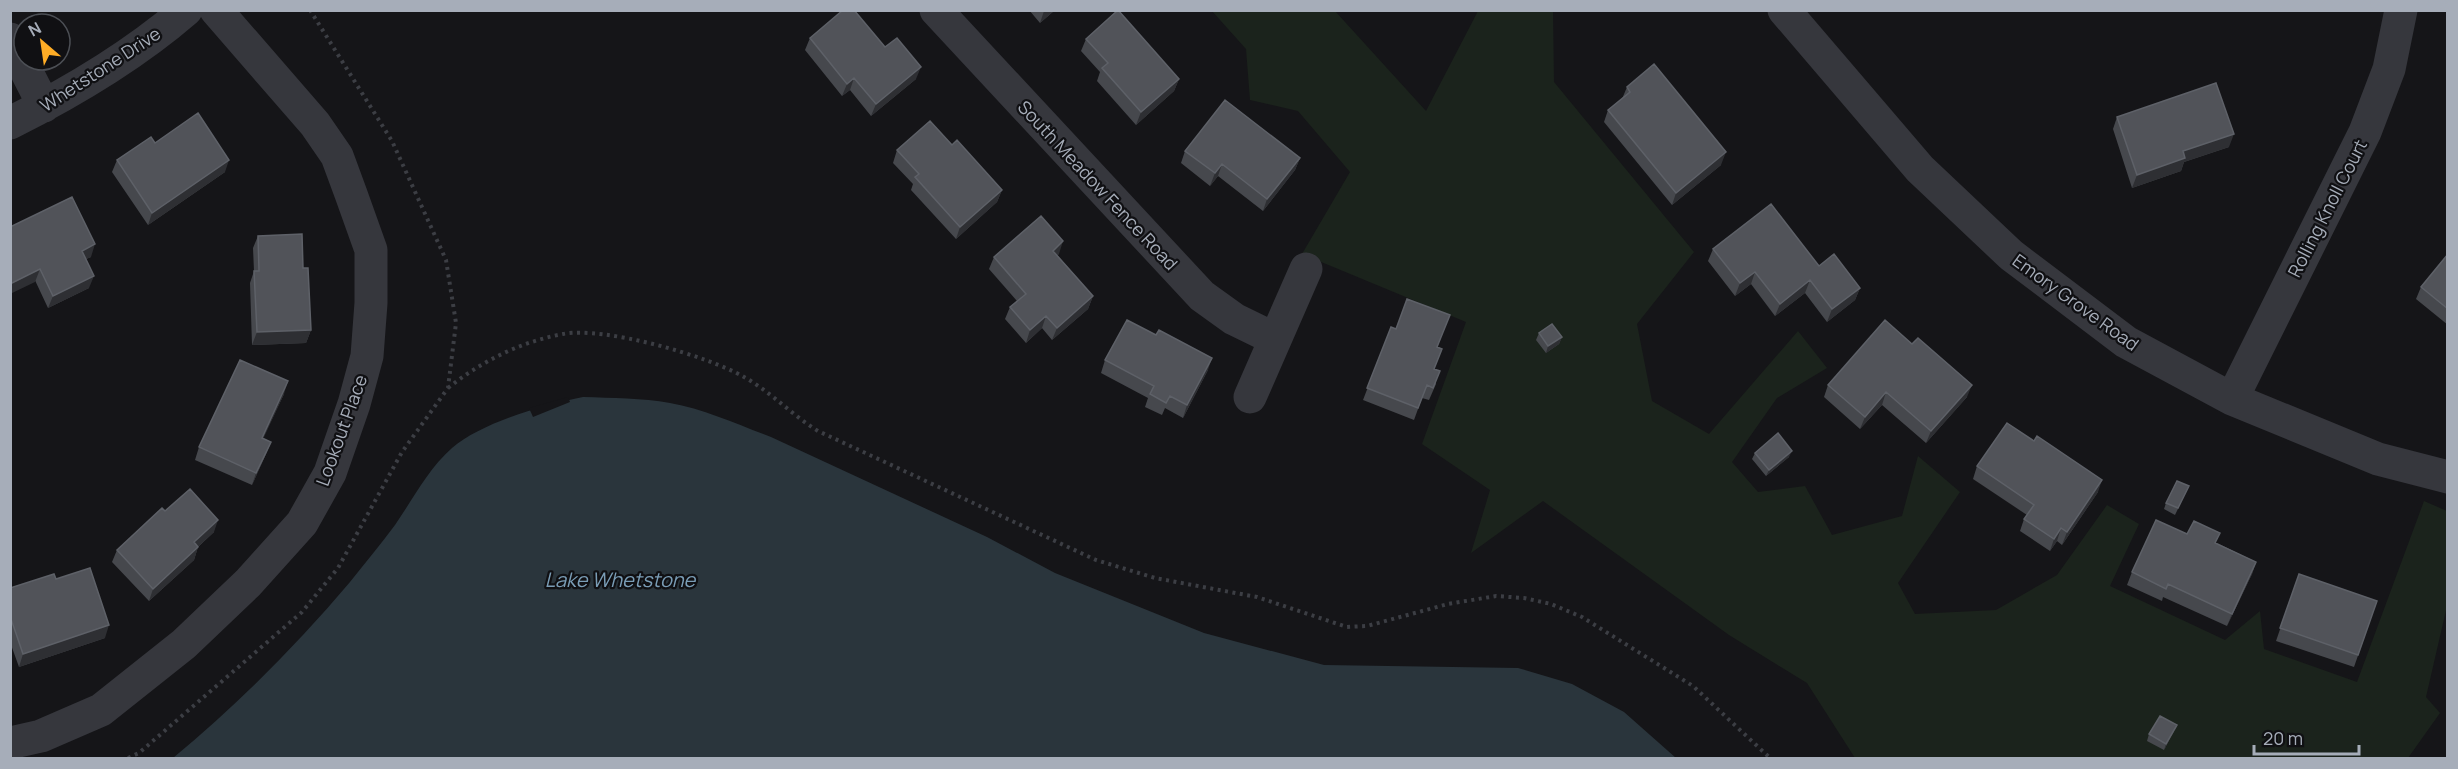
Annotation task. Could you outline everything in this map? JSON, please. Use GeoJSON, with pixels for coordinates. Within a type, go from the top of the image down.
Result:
{"type":"FeatureCollection","features":[{"type":"Feature","properties":{"kind":"street","name":"Lookout Place"},"geometry":{"type":"LineString","coordinates":[[10,743],[41,736],[101,710],[184,644],[248,583],[302,524],[330,473],[354,404],[367,356],[371,303],[371,250],[337,156],[315,124],[216,10]]}},
{"type":"Feature","properties":{"kind":"street","name":"South Meadow Fence Road"},"geometry":{"type":"LineString","coordinates":[[936,10],[1202,296],[1234,319],[1275,339]]}},
{"type":"Feature","properties":{"kind":"street","name":"Emory Grove Road"},"geometry":{"type":"LineString","coordinates":[[1784,10],[1920,169],[2011,255],[2127,342],[2232,399],[2378,459],[2448,477]]}},
{"type":"Feature","properties":{"kind":"street","name":"Rolling Knoll Court"},"geometry":{"type":"LineString","coordinates":[[2232,399],[2365,132],[2389,69],[2402,10]]}},
{"type":"Feature","properties":{"kind":"street","name":"Whetstone Drive"},"geometry":{"type":"LineString","coordinates":[[10,123],[44,106],[122,58],[180,13]]}},
{"type":"Feature","properties":{"kind":"street"},"geometry":{"type":"LineString","coordinates":[[10,39],[44,106]]}},
{"type":"Feature","properties":{"kind":"street"},"geometry":{"type":"LineString","coordinates":[[1250,398],[1306,269]]}},
{"type":"Feature","properties":{"kind":"path"},"geometry":{"type":"LineString","coordinates":[[448,387],[473,368],[509,350],[565,333],[611,336],[651,344],[726,367],[748,379],[795,418],[818,431],[1096,560],[1155,578],[1257,597],[1347,627],[1367,627],[1448,604],[1496,596],[1524,598],[1551,604],[1582,617],[1693,686],[1770,759]]}},
{"type":"Feature","properties":{"kind":"shaded area"},"geometry":{"type":"Polygon","coordinates":[[[1212,11],[1335,11],[1426,111],[1478,11],[1553,11],[1554,82],[1694,252],[1637,324],[1652,401],[1709,434],[1798,331],[1827,368],[1777,398],[1732,462],[1758,492],[1805,486],[1832,535],[1902,516],[1918,456],[1960,492],[1898,583],[1915,614],[1996,610],[2057,575],[2107,505],[2139,524],[2110,586],[2225,640],[2260,611],[2264,649],[2357,682],[2424,501],[2447,511],[2447,606],[2426,697],[2440,713],[2408,758],[1855,758],[1807,683],[1729,635],[1543,501],[1471,553],[1490,490],[1422,444],[1466,322],[1302,254],[1350,172],[1298,111],[1250,100],[1246,49],[1212,11]]]}},
{"type":"Feature","properties":{"kind":"water","name":"Lake Whetstone"},"geometry":{"type":"Polygon","coordinates":[[[583,397],[670,403],[696,409],[771,437],[987,537],[1055,573],[1204,633],[1324,665],[1518,668],[1572,684],[1624,712],[1676,758],[173,758],[243,696],[309,629],[379,546],[428,475],[452,448],[480,430],[496,423],[532,410],[583,397]]]}},
{"type":"Feature","properties":{"kind":"pier"},"geometry":{"type":"Polygon","coordinates":[[[568,397],[570,402],[533,417],[529,408],[568,397]]]}},
{"type":"Feature","properties":{"kind":"building"},"geometry":{"type":"Polygon","coordinates":[[[843,10],[854,10],[885,47],[897,38],[921,67],[876,104],[854,78],[847,84],[810,38],[843,10]]]}},
{"type":"Feature","properties":{"kind":"building"},"geometry":{"type":"Polygon","coordinates":[[[1118,10],[1179,79],[1141,112],[1102,68],[1108,63],[1086,39],[1118,10]]]}},
{"type":"Feature","properties":{"kind":"building"},"geometry":{"type":"Polygon","coordinates":[[[1654,64],[1726,152],[1676,193],[1608,110],[1630,92],[1627,87],[1654,64]]]}},
{"type":"Feature","properties":{"kind":"building"},"geometry":{"type":"Polygon","coordinates":[[[2216,83],[2234,134],[2183,151],[2185,158],[2137,175],[2117,117],[2216,83]]]}},
{"type":"Feature","properties":{"kind":"building"},"geometry":{"type":"Polygon","coordinates":[[[1225,100],[1300,158],[1267,199],[1222,164],[1215,173],[1185,151],[1225,100]]]}},
{"type":"Feature","properties":{"kind":"building"},"geometry":{"type":"Polygon","coordinates":[[[198,113],[229,160],[152,213],[117,160],[151,137],[155,143],[198,113]]]}},
{"type":"Feature","properties":{"kind":"building"},"geometry":{"type":"Polygon","coordinates":[[[930,121],[952,145],[957,140],[1002,190],[960,227],[915,177],[919,174],[897,150],[930,121]]]}},
{"type":"Feature","properties":{"kind":"building"},"geometry":{"type":"Polygon","coordinates":[[[72,197],[95,244],[82,251],[94,276],[53,296],[40,269],[10,284],[10,227],[72,197]]]}},
{"type":"Feature","properties":{"kind":"building"},"geometry":{"type":"Polygon","coordinates":[[[1771,204],[1819,266],[1834,254],[1860,288],[1832,309],[1810,280],[1780,304],[1755,272],[1740,283],[1713,249],[1771,204]]]}},
{"type":"Feature","properties":{"kind":"building"},"geometry":{"type":"Polygon","coordinates":[[[1041,216],[1063,241],[1053,251],[1093,296],[1057,328],[1046,316],[1030,330],[1010,307],[1026,294],[994,257],[1041,216]]]}},
{"type":"Feature","properties":{"kind":"building"},"geometry":{"type":"Polygon","coordinates":[[[302,234],[303,268],[308,268],[311,330],[257,332],[254,271],[259,271],[258,236],[302,234]]]}},
{"type":"Feature","properties":{"kind":"building"},"geometry":{"type":"Polygon","coordinates":[[[2448,254],[2448,309],[2421,287],[2448,254]]]}},
{"type":"Feature","properties":{"kind":"building"},"geometry":{"type":"Polygon","coordinates":[[[1407,299],[1450,315],[1437,347],[1442,349],[1434,369],[1440,371],[1433,388],[1427,385],[1418,408],[1367,388],[1391,327],[1396,329],[1407,299]]]}},
{"type":"Feature","properties":{"kind":"building"},"geometry":{"type":"Polygon","coordinates":[[[1127,320],[1156,335],[1159,330],[1212,358],[1187,405],[1170,396],[1166,403],[1150,394],[1154,386],[1105,360],[1127,320]]]}},
{"type":"Feature","properties":{"kind":"building"},"geometry":{"type":"Polygon","coordinates":[[[1885,320],[1912,344],[1918,338],[1972,385],[1931,431],[1886,392],[1865,417],[1828,385],[1885,320]]]}},
{"type":"Feature","properties":{"kind":"building"},"geometry":{"type":"Polygon","coordinates":[[[1552,324],[1562,337],[1548,346],[1539,333],[1552,324]]]}},
{"type":"Feature","properties":{"kind":"building"},"geometry":{"type":"Polygon","coordinates":[[[240,360],[288,381],[262,438],[271,442],[256,473],[199,447],[240,360]]]}},
{"type":"Feature","properties":{"kind":"building"},"geometry":{"type":"Polygon","coordinates":[[[2007,423],[2034,441],[2037,436],[2102,480],[2067,532],[2061,528],[2054,539],[2024,519],[2034,505],[1977,466],[2007,423]]]}},
{"type":"Feature","properties":{"kind":"building"},"geometry":{"type":"Polygon","coordinates":[[[1778,433],[1792,451],[1769,470],[1755,453],[1778,433]]]}},
{"type":"Feature","properties":{"kind":"building"},"geometry":{"type":"Polygon","coordinates":[[[2177,481],[2189,486],[2178,508],[2166,503],[2177,481]]]}},
{"type":"Feature","properties":{"kind":"building"},"geometry":{"type":"Polygon","coordinates":[[[190,489],[218,520],[194,542],[198,547],[153,589],[117,550],[162,508],[165,511],[190,489]]]}},
{"type":"Feature","properties":{"kind":"building"},"geometry":{"type":"Polygon","coordinates":[[[2156,520],[2187,534],[2194,521],[2220,533],[2215,543],[2256,562],[2232,614],[2168,584],[2166,589],[2132,572],[2156,520]]]}},
{"type":"Feature","properties":{"kind":"building"},"geometry":{"type":"Polygon","coordinates":[[[90,568],[109,625],[23,654],[10,616],[10,588],[54,574],[56,579],[90,568]]]}},
{"type":"Feature","properties":{"kind":"building"},"geometry":{"type":"Polygon","coordinates":[[[2299,574],[2377,601],[2358,655],[2280,628],[2299,574]]]}},
{"type":"Feature","properties":{"kind":"building"},"geometry":{"type":"Polygon","coordinates":[[[2160,716],[2177,725],[2166,744],[2149,734],[2160,716]]]}}]}
